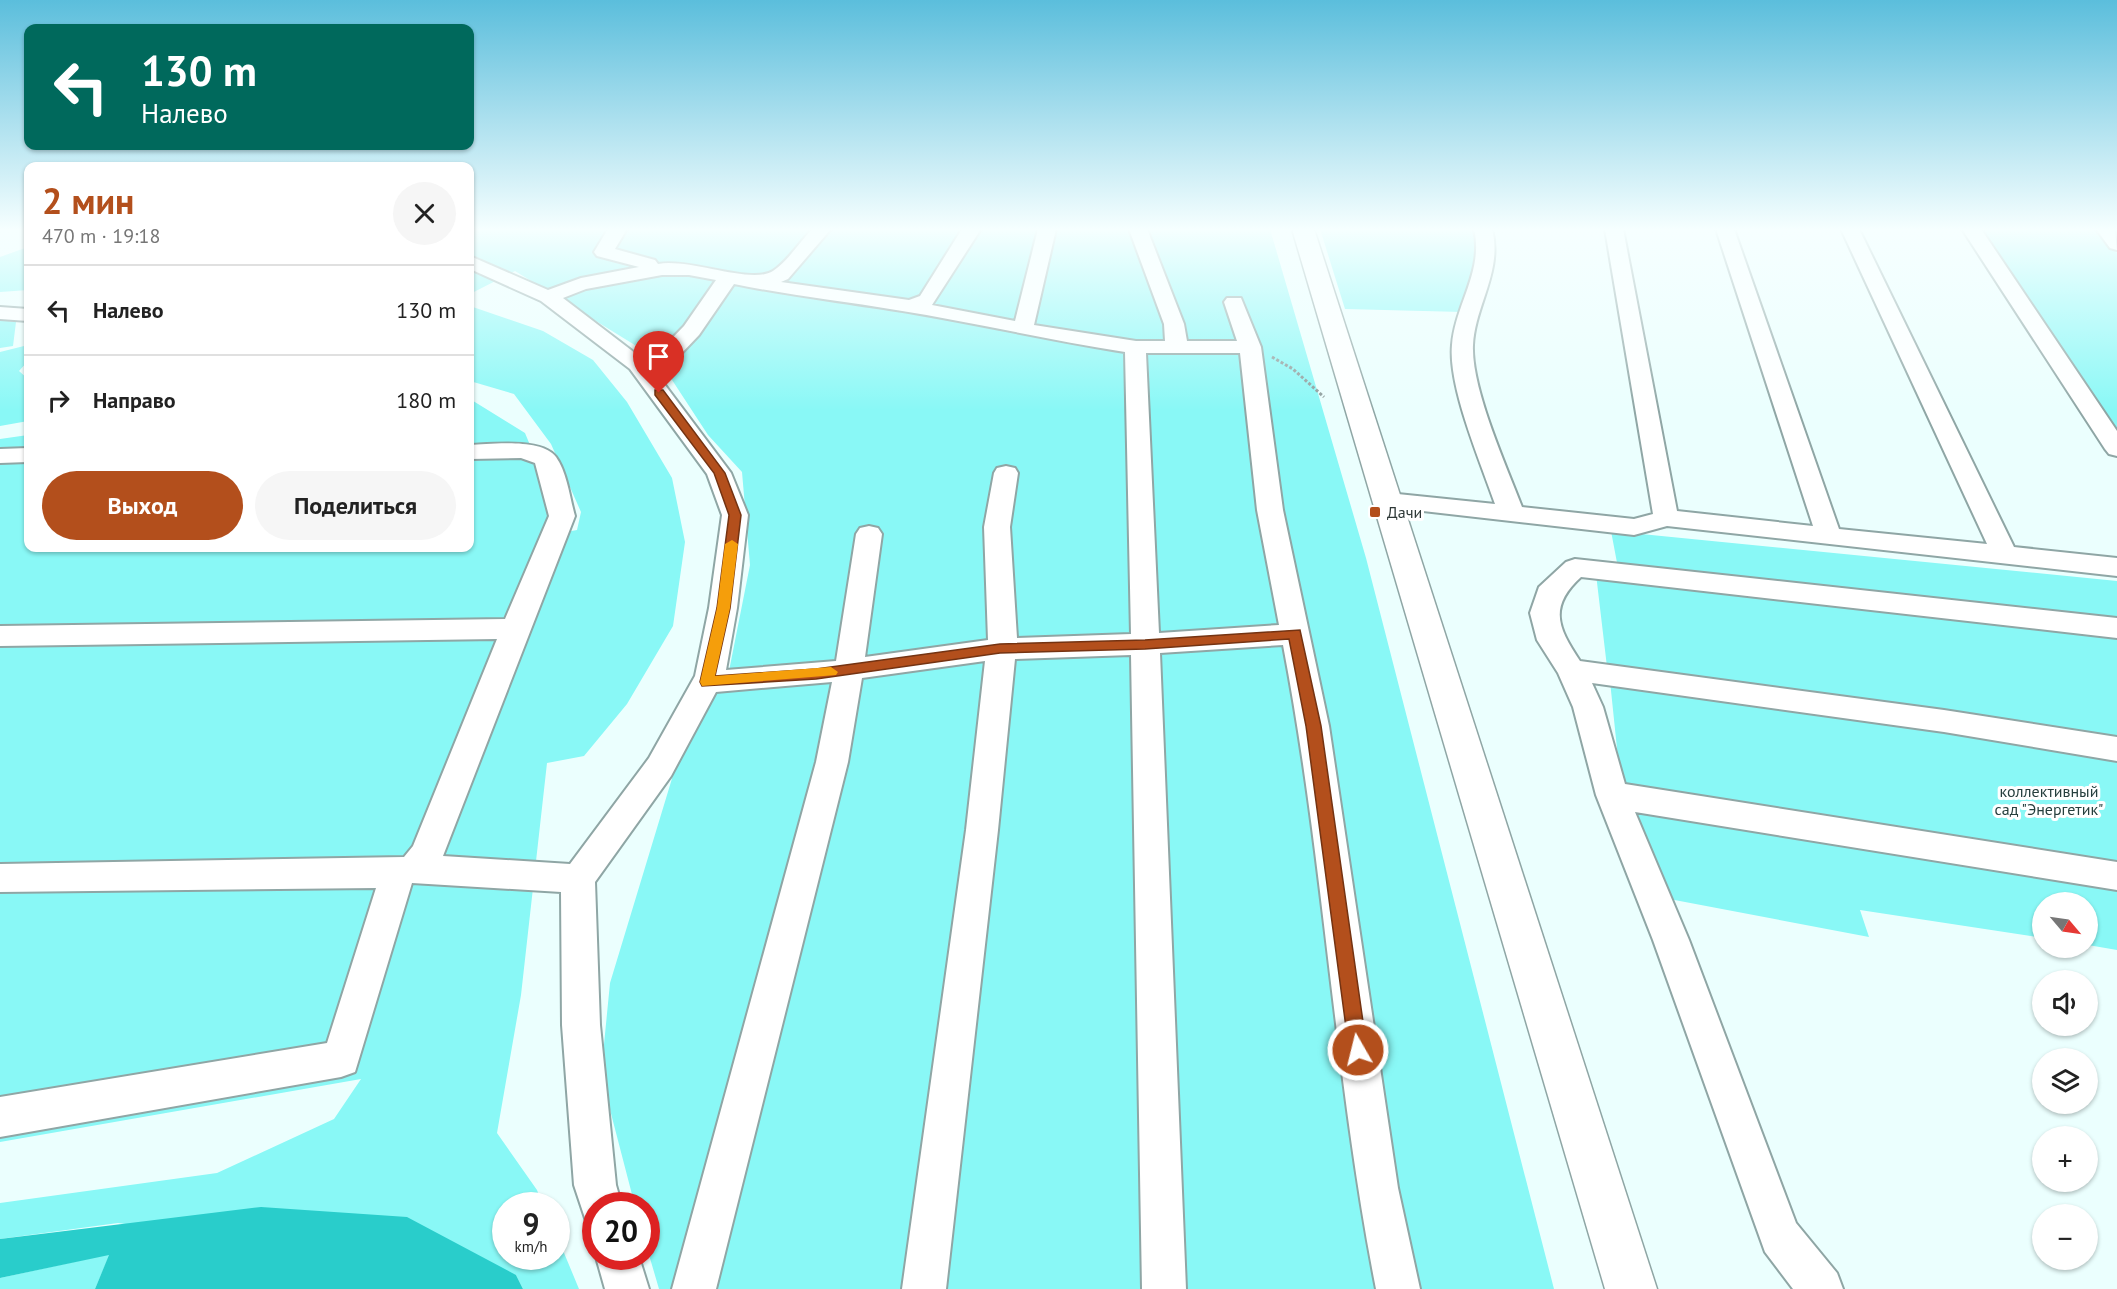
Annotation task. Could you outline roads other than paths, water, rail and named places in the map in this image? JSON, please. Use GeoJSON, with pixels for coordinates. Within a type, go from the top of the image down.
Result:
{"type":"FeatureCollection","features":[{"type":"Feature","properties":{"kind":"main road"},"geometry":{"type":"LineString","coordinates":[[1322,289],[1631,1289]]}},
{"type":"Feature","properties":{"kind":"street"},"geometry":{"type":"LineString","coordinates":[[531,289],[548,297],[638,364],[719,473],[735,515],[723,608],[707,682],[660,767],[578,879],[580,1024],[597,1192]]}},
{"type":"Feature","properties":{"kind":"street"},"geometry":{"type":"LineString","coordinates":[[548,297],[568,289]]}},
{"type":"Feature","properties":{"kind":"street"},"geometry":{"type":"LineString","coordinates":[[646,376],[681,345],[708,312],[721,289]]}},
{"type":"Feature","properties":{"kind":"street"},"geometry":{"type":"LineString","coordinates":[[785,289],[911,307],[1023,329],[1136,346],[1250,347]]}},
{"type":"Feature","properties":{"kind":"street"},"geometry":{"type":"LineString","coordinates":[[911,307],[927,300],[934,289]]}},
{"type":"Feature","properties":{"kind":"street"},"geometry":{"type":"LineString","coordinates":[[1023,329],[1033,289]]}},
{"type":"Feature","properties":{"kind":"street"},"geometry":{"type":"LineString","coordinates":[[1161,289],[1174,324],[1177,348]]}},
{"type":"Feature","properties":{"kind":"street"},"geometry":{"type":"LineString","coordinates":[[1476,289],[1468,311],[1461,358],[1473,404],[1511,513]]}},
{"type":"Feature","properties":{"kind":"street"},"geometry":{"type":"LineString","coordinates":[[1625,289],[1666,518]]}},
{"type":"Feature","properties":{"kind":"street"},"geometry":{"type":"LineString","coordinates":[[1745,289],[1829,536]]}},
{"type":"Feature","properties":{"kind":"street"},"geometry":{"type":"LineString","coordinates":[[1878,289],[2005,555]]}},
{"type":"Feature","properties":{"kind":"street"},"geometry":{"type":"LineString","coordinates":[[2010,289],[2117,449]]}},
{"type":"Feature","properties":{"kind":"street"},"geometry":{"type":"LineString","coordinates":[[1234,303],[1250,347],[1270,510],[1314,726],[1377,1188],[1398,1289]]}},
{"type":"Feature","properties":{"kind":"street"},"geometry":{"type":"LineString","coordinates":[[0,313],[24,315]]}},
{"type":"Feature","properties":{"kind":"street"},"geometry":{"type":"LineString","coordinates":[[1136,346],[1134,367],[1145,644],[1164,1289]]}},
{"type":"Feature","properties":{"kind":"street"},"geometry":{"type":"LineString","coordinates":[[0,1116],[341,1059],[406,870],[427,854],[562,516],[546,460],[542,455],[518,452],[474,452]]}},
{"type":"Feature","properties":{"kind":"street"},"geometry":{"type":"LineString","coordinates":[[0,456],[24,455]]}},
{"type":"Feature","properties":{"kind":"street"},"geometry":{"type":"LineString","coordinates":[[924,1289],[982,830],[1003,632],[997,527],[1006,473]]}},
{"type":"Feature","properties":{"kind":"street"},"geometry":{"type":"LineString","coordinates":[[1388,501],[1634,527],[1666,518],[2117,567]]}},
{"type":"Feature","properties":{"kind":"street"},"geometry":{"type":"LineString","coordinates":[[693,1289],[832,762],[849,669],[869,534]]}},
{"type":"Feature","properties":{"kind":"street"},"geometry":{"type":"LineString","coordinates":[[1821,1289],[1780,1237],[1671,939],[1612,795],[1588,707],[1571,670],[1551,640],[1544,613],[1553,587],[1575,568],[2117,628]]}},
{"type":"Feature","properties":{"kind":"street"},"geometry":{"type":"LineString","coordinates":[[0,636],[515,629]]}},
{"type":"Feature","properties":{"kind":"street"},"geometry":{"type":"LineString","coordinates":[[707,682],[849,669],[1000,649],[1145,644],[1295,634]]}},
{"type":"Feature","properties":{"kind":"street"},"geometry":{"type":"LineString","coordinates":[[1571,670],[1944,721],[2117,749]]}},
{"type":"Feature","properties":{"kind":"street"},"geometry":{"type":"LineString","coordinates":[[1612,795],[2117,876]]}},
{"type":"Feature","properties":{"kind":"street"},"geometry":{"type":"LineString","coordinates":[[0,878],[185,878],[406,870],[578,879]]}},
{"type":"Feature","properties":{"kind":"street"},"geometry":{"type":"LineString","coordinates":[[621,1270],[627,1289]]}},
{"type":"Feature","properties":{"kind":"place","name":"Дачи"},"geometry":{"type":"Point","coordinates":[1375,512]}},
{"type":"Feature","properties":{"kind":"park label","name":"коллективный сад \"Энергетик\""},"geometry":{"type":"Point","coordinates":[2049,800]}}]}
